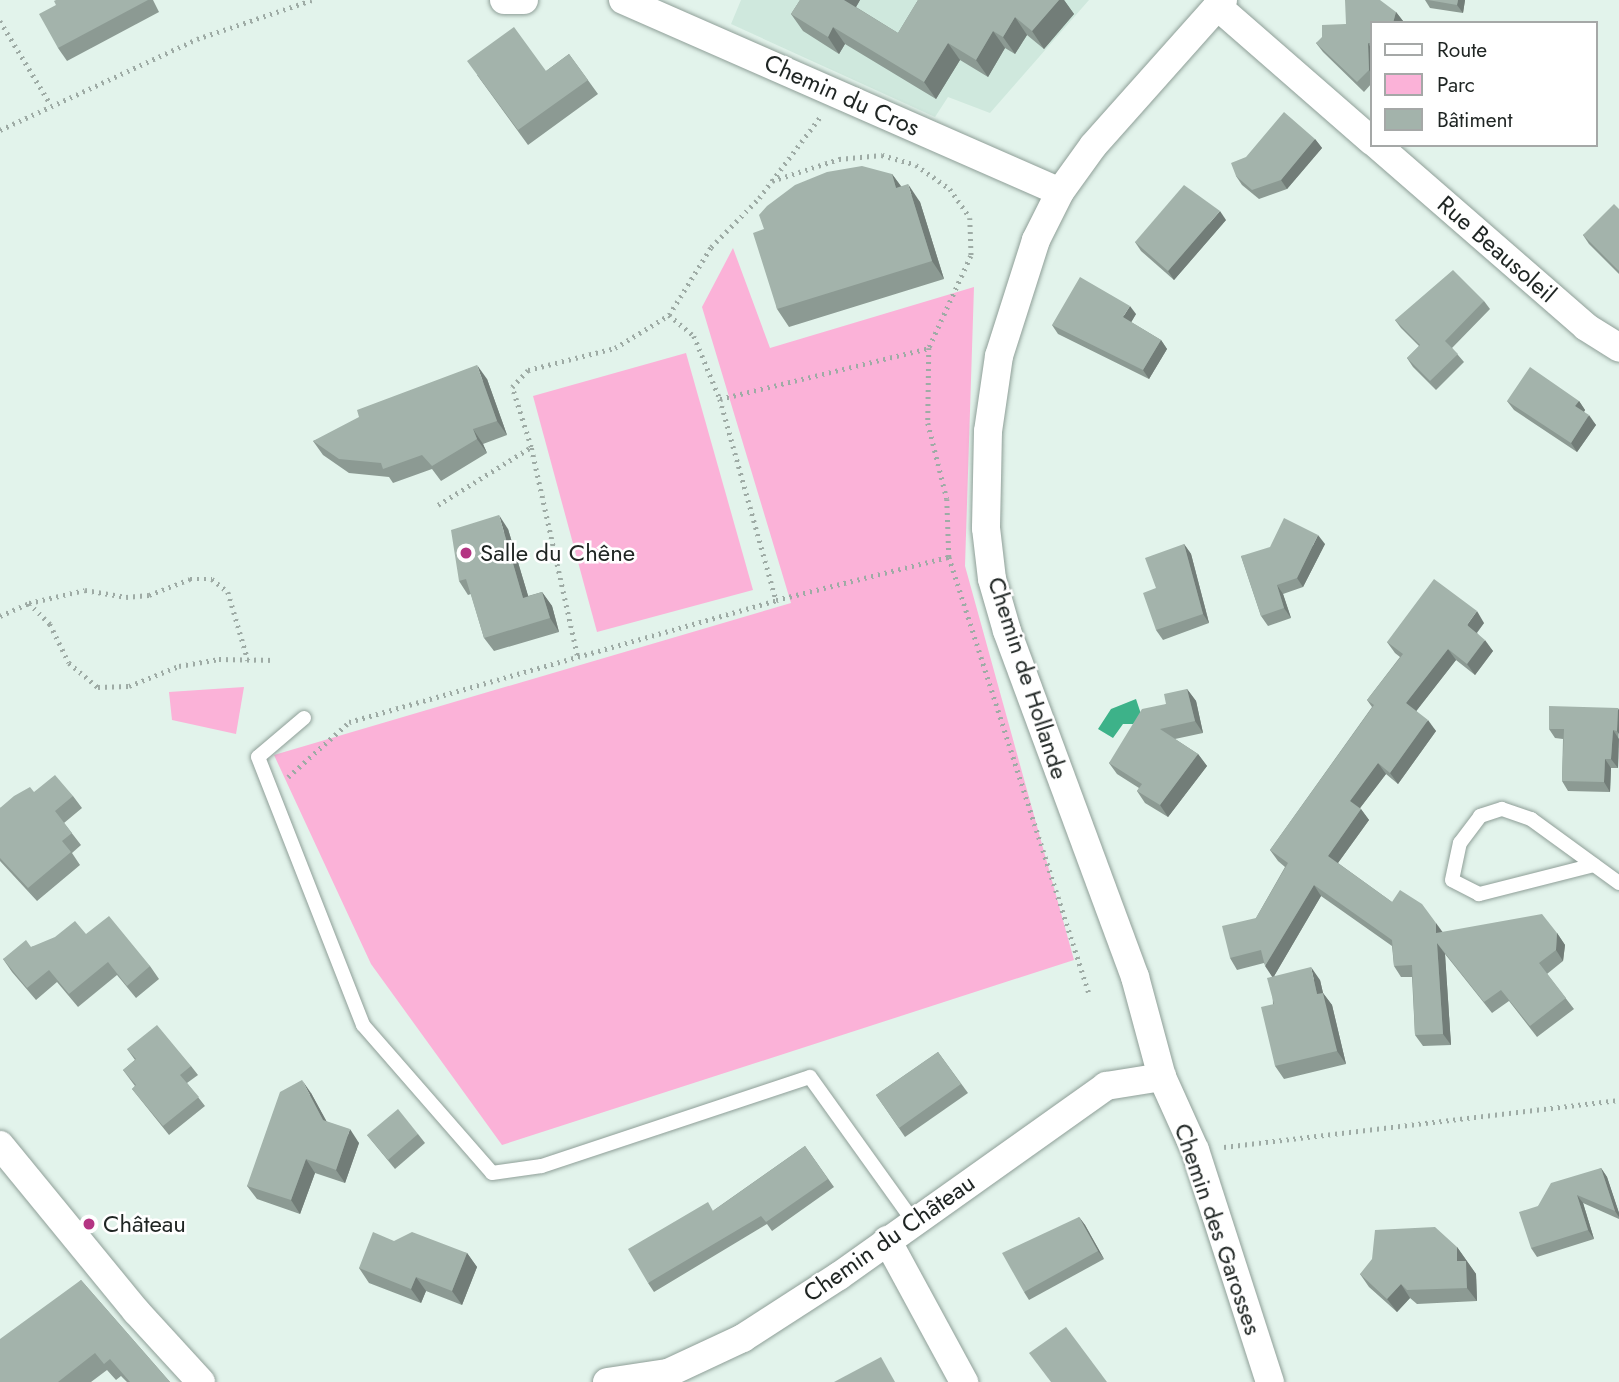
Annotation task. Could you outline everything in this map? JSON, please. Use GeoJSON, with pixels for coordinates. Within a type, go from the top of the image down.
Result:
{"type":"FeatureCollection","features":[{"type":"Feature","properties":{"kind":"street"},"geometry":{"type":"LineString","coordinates":[[504,0],[524,0]]}},
{"type":"Feature","properties":{"kind":"street","name":"Chemin du Cros"},"geometry":{"type":"LineString","coordinates":[[623,0],[835,90],[1060,192]]}},
{"type":"Feature","properties":{"kind":"street"},"geometry":{"type":"LineString","coordinates":[[1220,3],[1370,139]]}},
{"type":"Feature","properties":{"kind":"street","name":"Chemin de Hollande"},"geometry":{"type":"LineString","coordinates":[[1162,1077],[1135,977],[1007,631],[988,541],[985,479],[999,356],[1036,240],[1060,192],[1093,146],[1220,3]]}},
{"type":"Feature","properties":{"kind":"street","name":"Rue Beausoleil"},"geometry":{"type":"LineString","coordinates":[[1379,147],[1586,327],[1619,348]]}},
{"type":"Feature","properties":{"kind":"street","name":"Chemin des Garosses"},"geometry":{"type":"LineString","coordinates":[[1162,1077],[1195,1150],[1270,1382]]}},
{"type":"Feature","properties":{"kind":"street","name":"Chemin du Château"},"geometry":{"type":"LineString","coordinates":[[607,1382],[668,1373],[743,1338],[1106,1086],[1162,1077]]}},
{"type":"Feature","properties":{"kind":"street"},"geometry":{"type":"LineString","coordinates":[[0,1145],[195,1375],[217,1382]]}},
{"type":"Feature","properties":{"kind":"street"},"geometry":{"type":"LineString","coordinates":[[887,1240],[964,1382]]}},
{"type":"Feature","properties":{"kind":"lane"},"geometry":{"type":"LineString","coordinates":[[304,718],[258,757],[363,1026],[492,1173],[542,1166],[810,1077],[912,1221]]}},
{"type":"Feature","properties":{"kind":"lane"},"geometry":{"type":"LineString","coordinates":[[1594,864],[1479,894],[1452,880],[1460,843],[1480,816],[1502,809],[1531,819],[1594,864],[1619,883]]}},
{"type":"Feature","properties":{"kind":"path"},"geometry":{"type":"LineString","coordinates":[[0,130],[197,39],[312,0]]}},
{"type":"Feature","properties":{"kind":"path"},"geometry":{"type":"LineString","coordinates":[[0,21],[51,105]]}},
{"type":"Feature","properties":{"kind":"path"},"geometry":{"type":"LineString","coordinates":[[577,656],[531,447],[512,387],[528,370],[615,348],[669,314],[711,247],[759,198],[835,90]]}},
{"type":"Feature","properties":{"kind":"path"},"geometry":{"type":"LineString","coordinates":[[669,314],[694,336],[720,399],[776,600]]}},
{"type":"Feature","properties":{"kind":"path"},"geometry":{"type":"LineString","coordinates":[[720,399],[929,348]]}},
{"type":"Feature","properties":{"kind":"path"},"geometry":{"type":"LineString","coordinates":[[438,505],[531,447]]}},
{"type":"Feature","properties":{"kind":"path"},"geometry":{"type":"LineString","coordinates":[[271,792],[349,722],[776,600],[949,557]]}},
{"type":"Feature","properties":{"kind":"path"},"geometry":{"type":"LineString","coordinates":[[0,616],[29,603],[85,590],[126,597],[149,595],[190,579],[212,579],[228,593],[248,660]]}},
{"type":"Feature","properties":{"kind":"path"},"geometry":{"type":"LineString","coordinates":[[29,603],[50,624],[69,663],[98,687],[129,686],[178,666],[274,660]]}},
{"type":"Feature","properties":{"kind":"path"},"geometry":{"type":"LineString","coordinates":[[1195,1150],[1619,1100]]}},
{"type":"Feature","properties":{"kind":"shaded area"},"geometry":{"type":"Polygon","coordinates":[[[741,0],[1089,0],[990,113],[948,97],[935,117],[731,24],[741,0]]]}},
{"type":"Feature","properties":{"kind":"shaded area"},"geometry":{"type":"Polygon","coordinates":[[[1136,699],[1142,717],[1133,724],[1123,724],[1113,738],[1098,729],[1111,709],[1136,699]]]}},
{"type":"Feature","properties":{"kind":"green space"},"geometry":{"type":"Polygon","coordinates":[[[733,248],[770,348],[974,287],[965,566],[1074,960],[502,1145],[371,964],[274,755],[791,603],[702,307],[733,248]]]}},
{"type":"Feature","properties":{"kind":"green space"},"geometry":{"type":"Polygon","coordinates":[[[686,353],[753,590],[597,632],[533,396],[686,353]]]}},
{"type":"Feature","properties":{"kind":"green space"},"geometry":{"type":"Polygon","coordinates":[[[244,687],[236,734],[172,720],[169,692],[244,687]]]}},
{"type":"Feature","properties":{"kind":"building"},"geometry":{"type":"Polygon","coordinates":[[[56,0],[148,0],[58,48],[39,14],[56,5],[56,0]]]}},
{"type":"Feature","properties":{"kind":"building"},"geometry":{"type":"Polygon","coordinates":[[[800,0],[844,0],[898,33],[918,0],[1059,0],[1032,31],[1015,17],[1003,37],[993,31],[976,60],[948,43],[924,82],[833,27],[828,37],[791,14],[800,0]]]}},
{"type":"Feature","properties":{"kind":"building"},"geometry":{"type":"Polygon","coordinates":[[[1345,0],[1380,0],[1396,12],[1394,21],[1370,21],[1369,70],[1357,82],[1316,43],[1322,37],[1322,25],[1346,24],[1345,0]]]}},
{"type":"Feature","properties":{"kind":"building"},"geometry":{"type":"Polygon","coordinates":[[[1428,0],[1458,0],[1457,5],[1428,0]]]}},
{"type":"Feature","properties":{"kind":"building"},"geometry":{"type":"Polygon","coordinates":[[[514,27],[546,71],[569,54],[588,80],[518,130],[467,61],[514,27]]]}},
{"type":"Feature","properties":{"kind":"building"},"geometry":{"type":"Polygon","coordinates":[[[1284,112],[1315,139],[1281,180],[1252,190],[1236,176],[1231,163],[1246,157],[1284,112]]]}},
{"type":"Feature","properties":{"kind":"building"},"geometry":{"type":"Polygon","coordinates":[[[862,166],[892,174],[896,188],[908,184],[932,261],[777,309],[753,233],[764,229],[759,215],[795,185],[827,172],[862,166]]]}},
{"type":"Feature","properties":{"kind":"building"},"geometry":{"type":"Polygon","coordinates":[[[1184,185],[1220,211],[1168,271],[1135,242],[1184,185]]]}},
{"type":"Feature","properties":{"kind":"building"},"geometry":{"type":"Polygon","coordinates":[[[1614,204],[1619,209],[1619,271],[1583,235],[1614,204]]]}},
{"type":"Feature","properties":{"kind":"building"},"geometry":{"type":"Polygon","coordinates":[[[1453,270],[1484,301],[1445,341],[1458,354],[1430,381],[1407,358],[1420,345],[1395,320],[1453,270]]]}},
{"type":"Feature","properties":{"kind":"building"},"geometry":{"type":"Polygon","coordinates":[[[1080,277],[1130,306],[1123,317],[1161,340],[1143,370],[1052,325],[1080,277]]]}},
{"type":"Feature","properties":{"kind":"building"},"geometry":{"type":"Polygon","coordinates":[[[477,365],[497,421],[473,429],[477,439],[432,466],[422,455],[383,469],[381,463],[339,459],[313,441],[359,417],[357,410],[477,365]]]}},
{"type":"Feature","properties":{"kind":"building"},"geometry":{"type":"Polygon","coordinates":[[[1530,367],[1579,401],[1575,406],[1589,415],[1571,443],[1507,401],[1530,367]]]}},
{"type":"Feature","properties":{"kind":"building"},"geometry":{"type":"Polygon","coordinates":[[[499,515],[523,598],[542,592],[550,618],[484,638],[466,579],[459,581],[451,530],[499,515]]]}},
{"type":"Feature","properties":{"kind":"building"},"geometry":{"type":"Polygon","coordinates":[[[1284,518],[1318,535],[1297,578],[1277,585],[1284,608],[1261,616],[1241,556],[1270,547],[1284,518]]]}},
{"type":"Feature","properties":{"kind":"building"},"geometry":{"type":"Polygon","coordinates":[[[1184,544],[1203,614],[1156,630],[1143,593],[1156,588],[1145,558],[1184,544]]]}},
{"type":"Feature","properties":{"kind":"building"},"geometry":{"type":"Polygon","coordinates":[[[1434,579],[1477,611],[1467,625],[1485,640],[1467,664],[1448,649],[1406,703],[1428,720],[1390,773],[1378,763],[1350,801],[1361,809],[1328,856],[1392,902],[1400,890],[1422,904],[1436,923],[1436,933],[1542,914],[1557,933],[1556,950],[1539,963],[1566,998],[1530,1026],[1501,990],[1484,1002],[1437,943],[1443,1034],[1415,1035],[1412,965],[1394,966],[1392,940],[1314,885],[1265,966],[1261,950],[1230,958],[1222,926],[1256,918],[1288,863],[1270,850],[1374,705],[1367,700],[1403,654],[1387,642],[1434,579]]]}},
{"type":"Feature","properties":{"kind":"building"},"geometry":{"type":"Polygon","coordinates":[[[1187,689],[1195,721],[1160,729],[1198,754],[1160,805],[1137,791],[1142,784],[1109,763],[1142,709],[1166,704],[1164,694],[1187,689]]]}},
{"type":"Feature","properties":{"kind":"building"},"geometry":{"type":"Polygon","coordinates":[[[1549,706],[1618,708],[1617,731],[1613,730],[1611,759],[1605,759],[1604,782],[1562,781],[1564,729],[1549,729],[1549,706]]]}},
{"type":"Feature","properties":{"kind":"building"},"geometry":{"type":"Polygon","coordinates":[[[55,775],[73,796],[55,811],[72,833],[62,841],[71,852],[28,888],[0,858],[0,808],[30,787],[34,792],[55,775]]]}},
{"type":"Feature","properties":{"kind":"building"},"geometry":{"type":"Polygon","coordinates":[[[109,916],[150,966],[127,986],[108,962],[69,994],[49,970],[27,988],[3,959],[26,940],[31,947],[55,937],[75,921],[86,934],[109,916]]]}},
{"type":"Feature","properties":{"kind":"building"},"geometry":{"type":"Polygon","coordinates":[[[1311,967],[1317,994],[1323,993],[1337,1051],[1275,1066],[1261,1007],[1274,1004],[1267,978],[1311,967]]]}},
{"type":"Feature","properties":{"kind":"building"},"geometry":{"type":"Polygon","coordinates":[[[157,1025],[191,1066],[180,1075],[199,1097],[163,1126],[132,1089],[136,1085],[123,1070],[136,1059],[127,1049],[157,1025]]]}},
{"type":"Feature","properties":{"kind":"building"},"geometry":{"type":"Polygon","coordinates":[[[938,1052],[961,1084],[899,1128],[876,1095],[938,1052]]]}},
{"type":"Feature","properties":{"kind":"building"},"geometry":{"type":"Polygon","coordinates":[[[302,1080],[323,1120],[350,1129],[336,1170],[306,1159],[291,1200],[247,1186],[280,1092],[302,1080]]]}},
{"type":"Feature","properties":{"kind":"building"},"geometry":{"type":"Polygon","coordinates":[[[398,1109],[418,1134],[388,1160],[367,1135],[398,1109]]]}},
{"type":"Feature","properties":{"kind":"building"},"geometry":{"type":"Polygon","coordinates":[[[805,1146],[828,1179],[766,1222],[761,1216],[648,1283],[628,1249],[708,1202],[713,1211],[805,1146]]]}},
{"type":"Feature","properties":{"kind":"building"},"geometry":{"type":"Polygon","coordinates":[[[1601,1168],[1615,1211],[1577,1195],[1588,1230],[1531,1248],[1519,1212],[1538,1206],[1551,1183],[1601,1168]]]}},
{"type":"Feature","properties":{"kind":"building"},"geometry":{"type":"Polygon","coordinates":[[[1079,1217],[1098,1251],[1024,1292],[1002,1253],[1079,1217]]]}},
{"type":"Feature","properties":{"kind":"building"},"geometry":{"type":"Polygon","coordinates":[[[1435,1227],[1457,1247],[1457,1261],[1466,1261],[1467,1288],[1407,1290],[1401,1284],[1387,1299],[1360,1274],[1372,1259],[1375,1230],[1435,1227]]]}},
{"type":"Feature","properties":{"kind":"building"},"geometry":{"type":"Polygon","coordinates":[[[373,1232],[394,1241],[412,1232],[467,1253],[452,1291],[416,1277],[411,1289],[359,1268],[373,1232]]]}},
{"type":"Feature","properties":{"kind":"building"},"geometry":{"type":"Polygon","coordinates":[[[81,1280],[170,1382],[130,1382],[110,1359],[104,1364],[95,1353],[58,1382],[0,1382],[0,1339],[81,1280]]]}},
{"type":"Feature","properties":{"kind":"building"},"geometry":{"type":"Polygon","coordinates":[[[1066,1327],[1107,1382],[1051,1382],[1029,1353],[1066,1327]]]}},
{"type":"Feature","properties":{"kind":"building"},"geometry":{"type":"Polygon","coordinates":[[[881,1357],[895,1382],[834,1382],[881,1357]]]}},
{"type":"Feature","properties":{"kind":"place","name":"Salle du Chêne"},"geometry":{"type":"Point","coordinates":[466,553]}},
{"type":"Feature","properties":{"kind":"place","name":"Château"},"geometry":{"type":"Point","coordinates":[89,1224]}}]}
